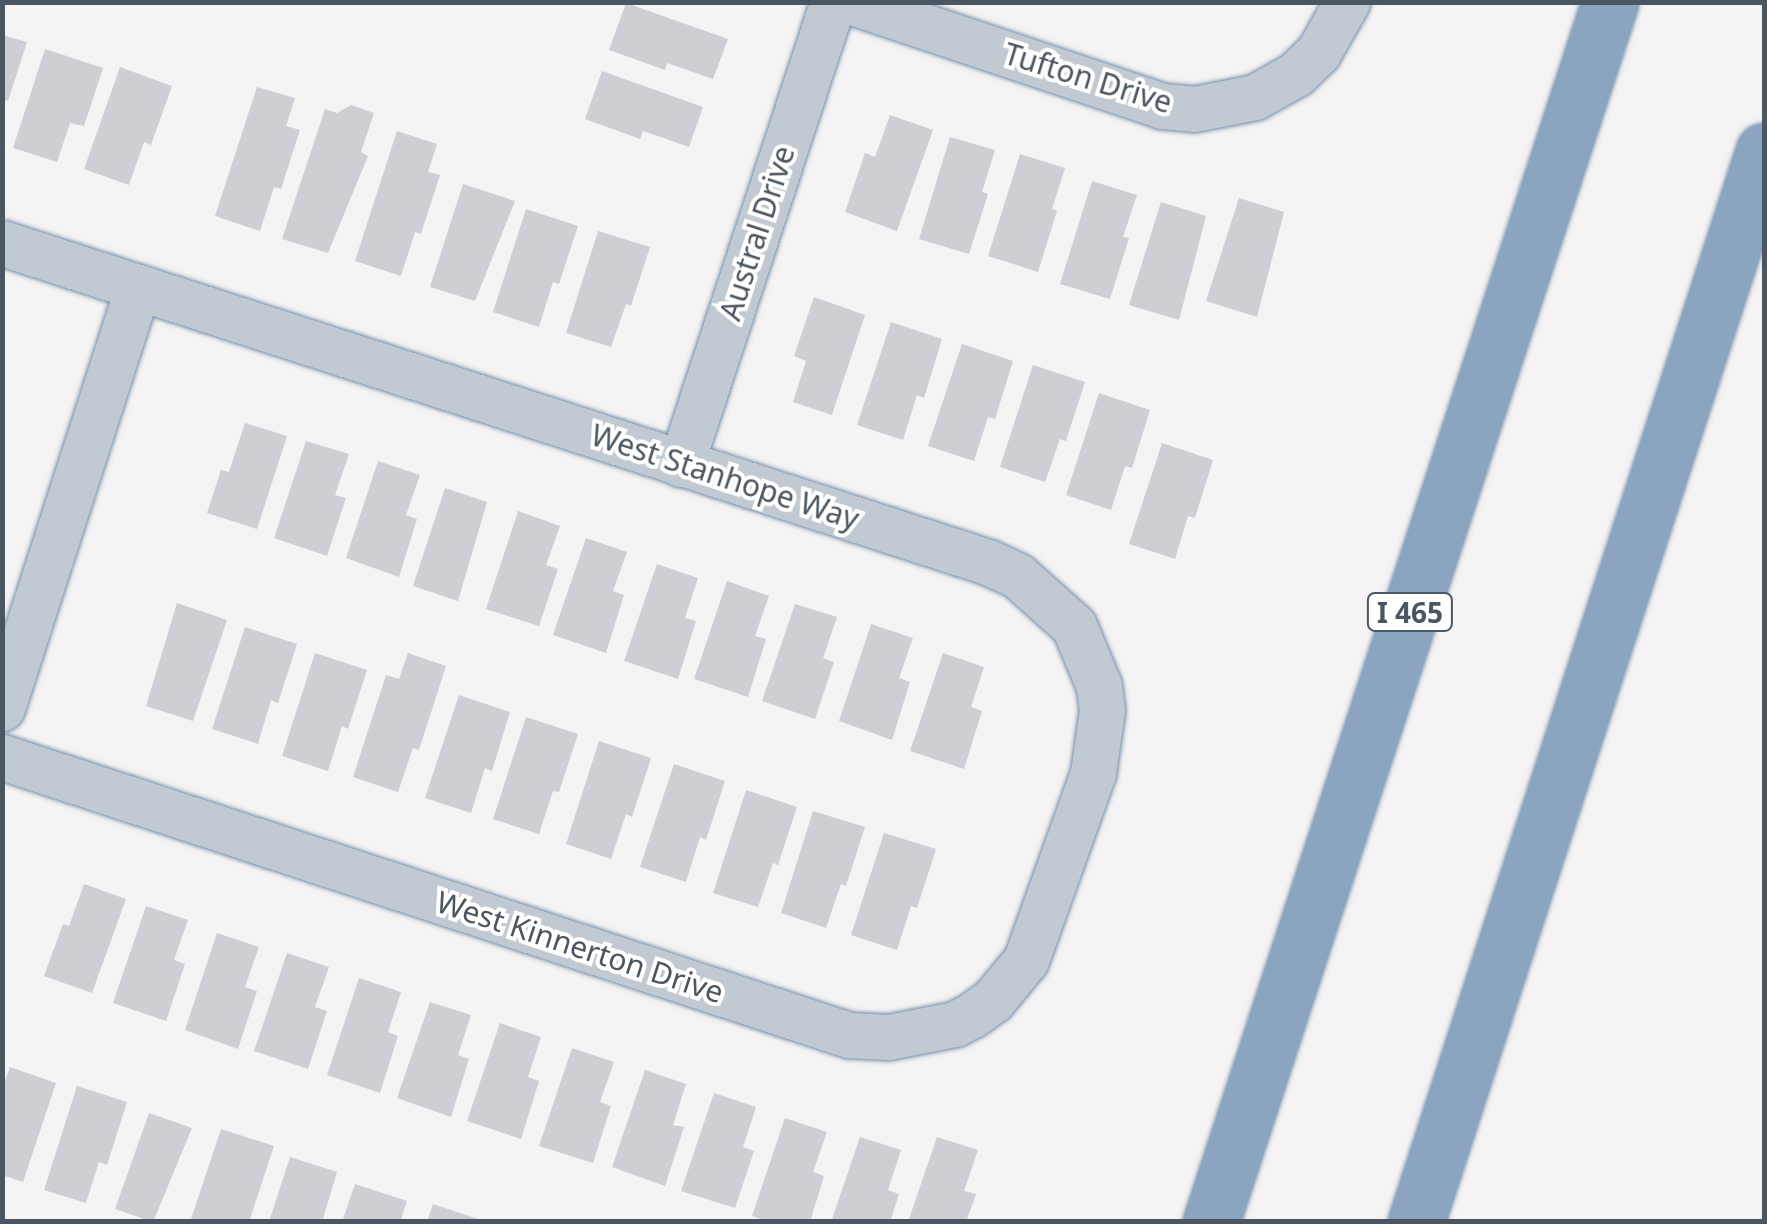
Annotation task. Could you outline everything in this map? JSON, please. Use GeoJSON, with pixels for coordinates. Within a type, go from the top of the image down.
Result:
{"type":"FeatureCollection","features":[{"type":"Feature","properties":{"kind":"highway","name":"I 465"},"geometry":{"type":"LineString","coordinates":[[1211,1222],[1610,2]]}},
{"type":"Feature","properties":{"kind":"highway"},"geometry":{"type":"LineString","coordinates":[[1416,1222],[1764,151]]}},
{"type":"Feature","properties":{"kind":"street","name":"Austral Drive"},"geometry":{"type":"LineString","coordinates":[[681,464],[833,2]]}},
{"type":"Feature","properties":{"kind":"street","name":"Tufton Drive"},"geometry":{"type":"LineString","coordinates":[[852,2],[1162,106],[1194,109],[1256,98],[1296,74],[1318,53],[1347,2]]}},
{"type":"Feature","properties":{"kind":"street","name":"West Stanhope Way"},"geometry":{"type":"LineString","coordinates":[[2,243],[988,562],[1018,576],[1066,616],[1089,657],[1102,710],[1098,756],[1068,848]]}},
{"type":"Feature","properties":{"kind":"street"},"geometry":{"type":"LineString","coordinates":[[2,708],[138,288]]}},
{"type":"Feature","properties":{"kind":"street","name":"West Kinnerton Drive"},"geometry":{"type":"LineString","coordinates":[[2,757],[850,1035],[868,1037],[913,1034],[956,1024],[993,1000],[1018,972],[1034,944],[1068,848]]}},
{"type":"Feature","properties":{"kind":"building"},"geometry":{"type":"Polygon","coordinates":[[[626,3],[728,39],[713,79],[667,63],[665,70],[609,50],[626,3]]]}},
{"type":"Feature","properties":{"kind":"building"},"geometry":{"type":"Polygon","coordinates":[[[2,35],[27,42],[8,101],[2,99],[2,35]]]}},
{"type":"Feature","properties":{"kind":"building"},"geometry":{"type":"Polygon","coordinates":[[[45,49],[103,68],[84,126],[70,123],[57,162],[13,148],[45,49]]]}},
{"type":"Feature","properties":{"kind":"building"},"geometry":{"type":"Polygon","coordinates":[[[120,67],[172,86],[151,145],[144,142],[129,185],[84,169],[120,67]]]}},
{"type":"Feature","properties":{"kind":"building"},"geometry":{"type":"Polygon","coordinates":[[[602,71],[703,107],[689,147],[643,131],[640,139],[585,119],[602,71]]]}},
{"type":"Feature","properties":{"kind":"building"},"geometry":{"type":"Polygon","coordinates":[[[257,87],[295,98],[286,126],[300,130],[281,189],[274,187],[260,231],[215,216],[257,87]]]}},
{"type":"Feature","properties":{"kind":"building"},"geometry":{"type":"Polygon","coordinates":[[[351,105],[374,113],[361,152],[368,156],[328,253],[282,239],[325,109],[337,113],[351,105]]]}},
{"type":"Feature","properties":{"kind":"building"},"geometry":{"type":"Polygon","coordinates":[[[890,115],[933,130],[897,231],[845,212],[865,153],[875,157],[890,115]]]}},
{"type":"Feature","properties":{"kind":"building"},"geometry":{"type":"Polygon","coordinates":[[[397,131],[437,144],[428,172],[440,175],[421,234],[415,232],[401,276],[355,261],[397,131]]]}},
{"type":"Feature","properties":{"kind":"building"},"geometry":{"type":"Polygon","coordinates":[[[950,137],[995,150],[982,192],[988,194],[969,254],[919,239],[950,137]]]}},
{"type":"Feature","properties":{"kind":"building"},"geometry":{"type":"Polygon","coordinates":[[[1020,154],[1065,168],[1052,209],[1057,211],[1038,272],[988,256],[1020,154]]]}},
{"type":"Feature","properties":{"kind":"building"},"geometry":{"type":"Polygon","coordinates":[[[1092,181],[1137,195],[1123,237],[1129,238],[1110,299],[1060,284],[1092,181]]]}},
{"type":"Feature","properties":{"kind":"building"},"geometry":{"type":"Polygon","coordinates":[[[463,184],[515,201],[475,301],[430,287],[463,184]]]}},
{"type":"Feature","properties":{"kind":"building"},"geometry":{"type":"Polygon","coordinates":[[[1239,198],[1284,212],[1257,317],[1206,301],[1239,198]]]}},
{"type":"Feature","properties":{"kind":"building"},"geometry":{"type":"Polygon","coordinates":[[[1161,202],[1206,216],[1179,320],[1129,305],[1161,202]]]}},
{"type":"Feature","properties":{"kind":"building"},"geometry":{"type":"Polygon","coordinates":[[[526,209],[578,226],[559,284],[553,282],[539,327],[493,312],[526,209]]]}},
{"type":"Feature","properties":{"kind":"building"},"geometry":{"type":"Polygon","coordinates":[[[598,231],[650,247],[631,306],[626,304],[611,347],[566,333],[598,231]]]}},
{"type":"Feature","properties":{"kind":"building"},"geometry":{"type":"Polygon","coordinates":[[[814,297],[865,315],[832,415],[793,402],[806,361],[794,356],[814,297]]]}},
{"type":"Feature","properties":{"kind":"building"},"geometry":{"type":"Polygon","coordinates":[[[891,322],[942,339],[924,398],[917,395],[903,440],[857,425],[891,322]]]}},
{"type":"Feature","properties":{"kind":"building"},"geometry":{"type":"Polygon","coordinates":[[[962,344],[1013,361],[995,419],[988,417],[974,461],[928,446],[962,344]]]}},
{"type":"Feature","properties":{"kind":"building"},"geometry":{"type":"Polygon","coordinates":[[[1033,365],[1085,382],[1066,441],[1060,439],[1045,482],[1000,467],[1033,365]]]}},
{"type":"Feature","properties":{"kind":"building"},"geometry":{"type":"Polygon","coordinates":[[[1099,393],[1150,410],[1132,468],[1125,466],[1111,510],[1066,495],[1099,393]]]}},
{"type":"Feature","properties":{"kind":"building"},"geometry":{"type":"Polygon","coordinates":[[[245,423],[287,436],[257,529],[207,513],[221,470],[229,472],[245,423]]]}},
{"type":"Feature","properties":{"kind":"building"},"geometry":{"type":"Polygon","coordinates":[[[306,441],[349,454],[335,495],[346,498],[327,556],[274,538],[306,441]]]}},
{"type":"Feature","properties":{"kind":"building"},"geometry":{"type":"Polygon","coordinates":[[[1162,443],[1213,460],[1195,518],[1188,516],[1175,559],[1129,544],[1162,443]]]}},
{"type":"Feature","properties":{"kind":"building"},"geometry":{"type":"Polygon","coordinates":[[[378,461],[420,475],[406,515],[417,519],[399,577],[346,558],[378,461]]]}},
{"type":"Feature","properties":{"kind":"building"},"geometry":{"type":"Polygon","coordinates":[[[445,488],[487,502],[458,601],[413,586],[445,488]]]}},
{"type":"Feature","properties":{"kind":"building"},"geometry":{"type":"Polygon","coordinates":[[[518,511],[560,526],[546,565],[558,569],[539,626],[486,609],[518,511]]]}},
{"type":"Feature","properties":{"kind":"building"},"geometry":{"type":"Polygon","coordinates":[[[586,538],[627,552],[613,591],[624,595],[606,653],[553,635],[586,538]]]}},
{"type":"Feature","properties":{"kind":"building"},"geometry":{"type":"Polygon","coordinates":[[[657,564],[698,578],[685,618],[696,621],[678,679],[624,661],[657,564]]]}},
{"type":"Feature","properties":{"kind":"building"},"geometry":{"type":"Polygon","coordinates":[[[727,581],[769,596],[755,636],[766,639],[748,697],[694,679],[727,581]]]}},
{"type":"Feature","properties":{"kind":"building"},"geometry":{"type":"Polygon","coordinates":[[[177,603],[227,620],[193,721],[146,706],[177,603]]]}},
{"type":"Feature","properties":{"kind":"building"},"geometry":{"type":"Polygon","coordinates":[[[795,604],[837,617],[823,658],[834,662],[815,719],[762,701],[795,604]]]}},
{"type":"Feature","properties":{"kind":"building"},"geometry":{"type":"Polygon","coordinates":[[[871,624],[913,638],[899,678],[910,682],[892,740],[839,721],[871,624]]]}},
{"type":"Feature","properties":{"kind":"building"},"geometry":{"type":"Polygon","coordinates":[[[245,627],[297,644],[278,703],[271,700],[258,744],[212,729],[245,627]]]}},
{"type":"Feature","properties":{"kind":"building"},"geometry":{"type":"Polygon","coordinates":[[[315,653],[367,670],[348,729],[342,726],[328,771],[282,756],[315,653]]]}},
{"type":"Feature","properties":{"kind":"building"},"geometry":{"type":"Polygon","coordinates":[[[408,653],[446,666],[419,750],[413,748],[398,792],[353,777],[386,675],[399,679],[408,653]]]}},
{"type":"Feature","properties":{"kind":"building"},"geometry":{"type":"Polygon","coordinates":[[[943,653],[984,667],[971,707],[982,711],[964,769],[910,751],[943,653]]]}},
{"type":"Feature","properties":{"kind":"building"},"geometry":{"type":"Polygon","coordinates":[[[459,695],[510,712],[492,771],[485,768],[471,813],[425,798],[459,695]]]}},
{"type":"Feature","properties":{"kind":"building"},"geometry":{"type":"Polygon","coordinates":[[[526,717],[578,734],[559,792],[553,791],[539,834],[493,819],[526,717]]]}},
{"type":"Feature","properties":{"kind":"building"},"geometry":{"type":"Polygon","coordinates":[[[599,741],[651,758],[632,817],[626,814],[611,859],[566,844],[599,741]]]}},
{"type":"Feature","properties":{"kind":"building"},"geometry":{"type":"Polygon","coordinates":[[[674,764],[725,781],[706,840],[700,837],[686,882],[640,867],[674,764]]]}},
{"type":"Feature","properties":{"kind":"building"},"geometry":{"type":"Polygon","coordinates":[[[746,790],[797,807],[778,865],[773,863],[758,907],[713,893],[746,790]]]}},
{"type":"Feature","properties":{"kind":"building"},"geometry":{"type":"Polygon","coordinates":[[[813,811],[865,827],[846,886],[841,884],[826,928],[781,913],[813,811]]]}},
{"type":"Feature","properties":{"kind":"building"},"geometry":{"type":"Polygon","coordinates":[[[884,833],[936,849],[917,908],[911,906],[897,950],[851,935],[884,833]]]}},
{"type":"Feature","properties":{"kind":"building"},"geometry":{"type":"Polygon","coordinates":[[[84,884],[126,899],[92,993],[44,976],[63,924],[69,926],[84,884]]]}},
{"type":"Feature","properties":{"kind":"building"},"geometry":{"type":"Polygon","coordinates":[[[146,906],[188,920],[174,960],[185,964],[166,1021],[113,1003],[146,906]]]}},
{"type":"Feature","properties":{"kind":"building"},"geometry":{"type":"Polygon","coordinates":[[[217,933],[259,947],[245,987],[257,991],[238,1049],[185,1030],[217,933]]]}},
{"type":"Feature","properties":{"kind":"building"},"geometry":{"type":"Polygon","coordinates":[[[287,953],[329,967],[315,1007],[327,1011],[308,1069],[254,1051],[287,953]]]}},
{"type":"Feature","properties":{"kind":"building"},"geometry":{"type":"Polygon","coordinates":[[[359,978],[401,992],[388,1032],[398,1036],[380,1093],[327,1075],[359,978]]]}},
{"type":"Feature","properties":{"kind":"building"},"geometry":{"type":"Polygon","coordinates":[[[430,1002],[471,1015],[458,1055],[469,1059],[451,1117],[397,1098],[430,1002]]]}},
{"type":"Feature","properties":{"kind":"building"},"geometry":{"type":"Polygon","coordinates":[[[500,1023],[541,1037],[528,1077],[539,1081],[521,1139],[467,1121],[500,1023]]]}},
{"type":"Feature","properties":{"kind":"building"},"geometry":{"type":"Polygon","coordinates":[[[572,1048],[614,1062],[600,1102],[611,1106],[593,1163],[539,1146],[572,1048]]]}},
{"type":"Feature","properties":{"kind":"building"},"geometry":{"type":"Polygon","coordinates":[[[10,1067],[56,1083],[23,1182],[2,1175],[2,1089],[10,1067]]]}},
{"type":"Feature","properties":{"kind":"building"},"geometry":{"type":"Polygon","coordinates":[[[645,1070],[686,1084],[673,1125],[684,1127],[665,1186],[612,1167],[645,1070]]]}},
{"type":"Feature","properties":{"kind":"building"},"geometry":{"type":"Polygon","coordinates":[[[77,1086],[127,1102],[107,1165],[99,1162],[86,1203],[44,1190],[77,1086]]]}},
{"type":"Feature","properties":{"kind":"building"},"geometry":{"type":"Polygon","coordinates":[[[714,1093],[756,1107],[743,1147],[754,1151],[735,1208],[681,1191],[714,1093]]]}},
{"type":"Feature","properties":{"kind":"building"},"geometry":{"type":"Polygon","coordinates":[[[149,1113],[192,1128],[153,1222],[115,1209],[149,1113]]]}},
{"type":"Feature","properties":{"kind":"building"},"geometry":{"type":"Polygon","coordinates":[[[785,1118],[827,1132],[813,1172],[824,1176],[810,1222],[770,1222],[752,1216],[785,1118]]]}},
{"type":"Feature","properties":{"kind":"building"},"geometry":{"type":"Polygon","coordinates":[[[221,1129],[274,1146],[249,1222],[190,1222],[221,1129]]]}},
{"type":"Feature","properties":{"kind":"building"},"geometry":{"type":"Polygon","coordinates":[[[860,1137],[901,1150],[888,1190],[899,1194],[890,1222],[831,1222],[860,1137]]]}},
{"type":"Feature","properties":{"kind":"building"},"geometry":{"type":"Polygon","coordinates":[[[937,1137],[978,1150],[964,1191],[976,1194],[966,1222],[908,1222],[937,1137]]]}},
{"type":"Feature","properties":{"kind":"building"},"geometry":{"type":"Polygon","coordinates":[[[290,1157],[337,1172],[322,1222],[269,1222],[290,1157]]]}},
{"type":"Feature","properties":{"kind":"building"},"geometry":{"type":"Polygon","coordinates":[[[355,1184],[407,1201],[400,1222],[342,1222],[355,1184]]]}},
{"type":"Feature","properties":{"kind":"building"},"geometry":{"type":"Polygon","coordinates":[[[433,1204],[484,1221],[484,1222],[427,1222],[433,1204]]]}}]}
